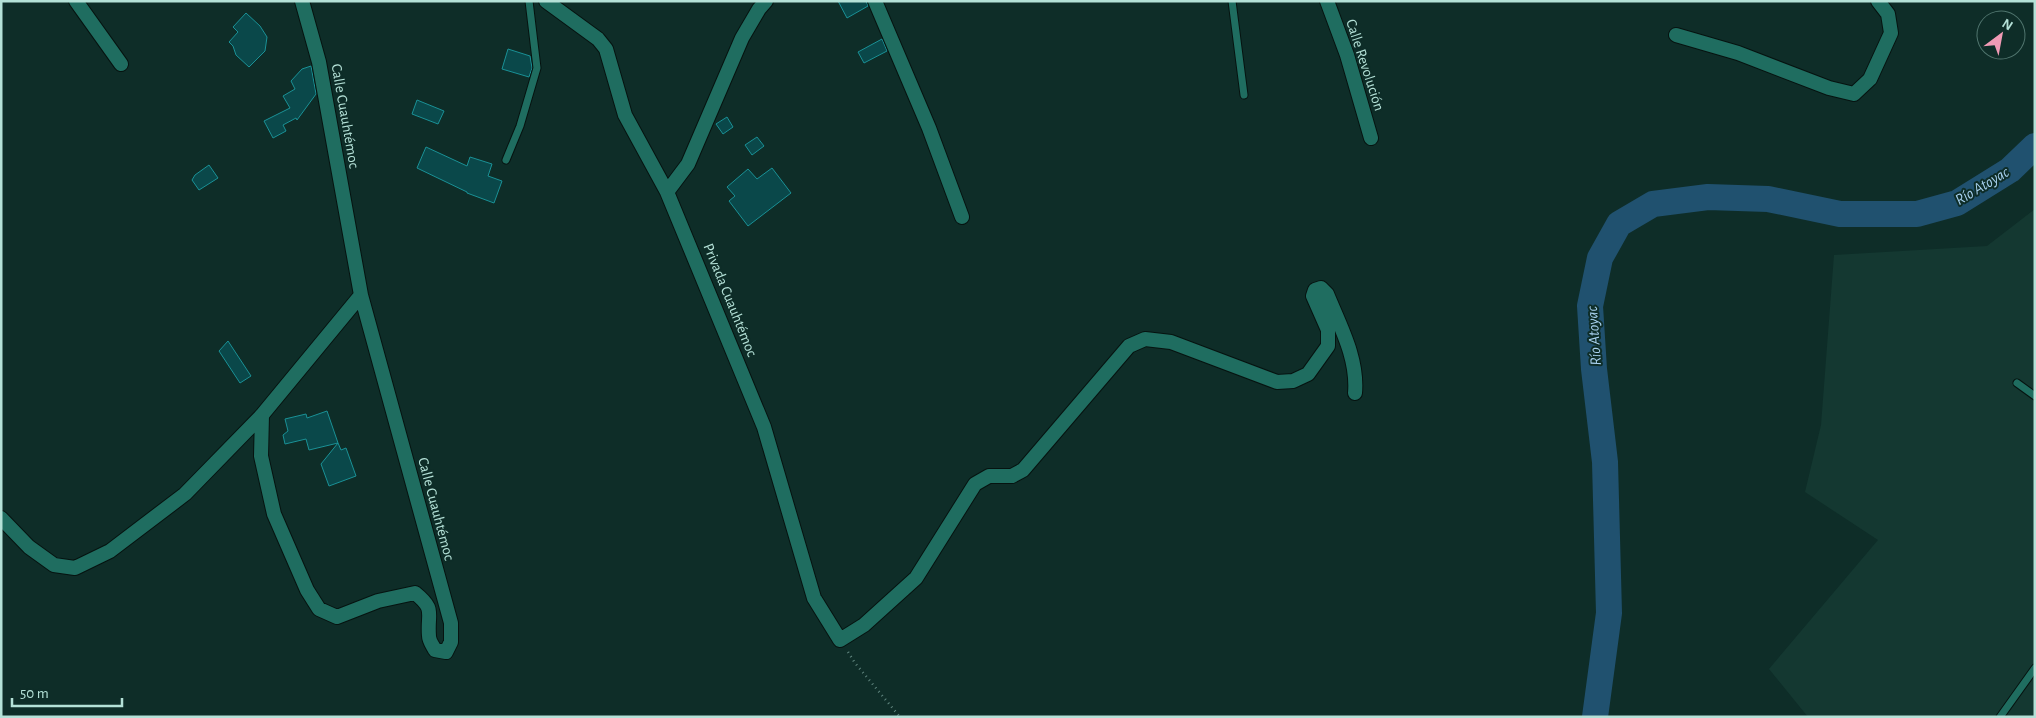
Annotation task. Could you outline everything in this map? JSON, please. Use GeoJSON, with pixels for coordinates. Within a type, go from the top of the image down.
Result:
{"type":"FeatureCollection","features":[{"type":"Feature","properties":{"kind":"street"},"geometry":{"type":"LineString","coordinates":[[76,1],[120,64]]}},
{"type":"Feature","properties":{"kind":"street","name":"Calle Cuauhtémoc"},"geometry":{"type":"LineString","coordinates":[[262,416],[261,456],[274,514],[307,590],[319,609],[337,617],[378,601],[415,593],[426,603],[430,614],[429,638],[435,650],[446,652],[451,642],[451,623],[361,294],[319,62],[302,1]]}},
{"type":"Feature","properties":{"kind":"street","name":"Privada Cuauhtémoc"},"geometry":{"type":"LineString","coordinates":[[546,1],[598,39],[606,49],[626,115],[668,192],[764,427],[814,598],[840,640]]}},
{"type":"Feature","properties":{"kind":"street"},"geometry":{"type":"LineString","coordinates":[[668,192],[688,164],[742,38],[759,9],[766,1]]}},
{"type":"Feature","properties":{"kind":"street"},"geometry":{"type":"LineString","coordinates":[[875,1],[929,128],[962,217]]}},
{"type":"Feature","properties":{"kind":"street","name":"Calle Revolución"},"geometry":{"type":"LineString","coordinates":[[1327,1],[1348,55],[1371,138]]}},
{"type":"Feature","properties":{"kind":"street"},"geometry":{"type":"LineString","coordinates":[[1676,35],[1738,53],[1829,88],[1854,94],[1870,79],[1891,33],[1888,14],[1878,1]]}},
{"type":"Feature","properties":{"kind":"street"},"geometry":{"type":"LineString","coordinates":[[840,640],[864,625],[916,578],[975,484],[989,476],[1012,476],[1022,470],[1129,346],[1145,339],[1171,342],[1277,382],[1293,381],[1308,374],[1328,346],[1328,330],[1313,296],[1315,290],[1321,288],[1327,294],[1350,350],[1356,376],[1355,393]]}},
{"type":"Feature","properties":{"kind":"street"},"geometry":{"type":"LineString","coordinates":[[3,526],[54,565],[74,568],[110,551],[185,494],[262,416],[361,294]]}},
{"type":"Feature","properties":{"kind":"lane"},"geometry":{"type":"LineString","coordinates":[[506,160],[520,126],[537,68],[529,1]]}},
{"type":"Feature","properties":{"kind":"lane"},"geometry":{"type":"LineString","coordinates":[[1232,1],[1244,94]]}},
{"type":"Feature","properties":{"kind":"lane"},"geometry":{"type":"LineString","coordinates":[[2017,383],[2035,396]]}},
{"type":"Feature","properties":{"kind":"lane"},"geometry":{"type":"LineString","coordinates":[[2000,717],[2035,668]]}},
{"type":"Feature","properties":{"kind":"path"},"geometry":{"type":"LineString","coordinates":[[840,640],[854,663],[900,717]]}},
{"type":"Feature","properties":{"kind":"shaded area"},"geometry":{"type":"Polygon","coordinates":[[[2035,209],[2035,717],[1808,717],[1769,669],[1878,540],[1805,492],[1821,425],[1834,255],[1987,246],[2035,209]]]}},
{"type":"Feature","properties":{"kind":"building"},"geometry":{"type":"Polygon","coordinates":[[[838,1],[866,1],[868,6],[847,18],[838,1]]]}},
{"type":"Feature","properties":{"kind":"building"},"geometry":{"type":"Polygon","coordinates":[[[246,13],[260,26],[267,37],[265,51],[249,67],[236,55],[233,46],[229,42],[238,32],[233,27],[246,13]]]}},
{"type":"Feature","properties":{"kind":"building"},"geometry":{"type":"Polygon","coordinates":[[[882,39],[887,51],[864,63],[858,52],[882,39]]]}},
{"type":"Feature","properties":{"kind":"building"},"geometry":{"type":"Polygon","coordinates":[[[508,49],[530,56],[532,68],[529,77],[502,69],[508,49]]]}},
{"type":"Feature","properties":{"kind":"building"},"geometry":{"type":"Polygon","coordinates":[[[311,66],[316,94],[297,120],[296,118],[283,125],[286,131],[273,138],[264,121],[290,108],[283,96],[295,89],[291,81],[302,69],[311,66]]]}},
{"type":"Feature","properties":{"kind":"building"},"geometry":{"type":"Polygon","coordinates":[[[417,100],[444,111],[438,124],[412,114],[417,100]]]}},
{"type":"Feature","properties":{"kind":"building"},"geometry":{"type":"Polygon","coordinates":[[[727,117],[733,127],[723,134],[716,124],[727,117]]]}},
{"type":"Feature","properties":{"kind":"building"},"geometry":{"type":"Polygon","coordinates":[[[757,137],[764,146],[752,155],[745,145],[757,137]]]}},
{"type":"Feature","properties":{"kind":"building"},"geometry":{"type":"Polygon","coordinates":[[[426,147],[467,166],[470,157],[492,164],[488,176],[502,181],[494,203],[467,193],[417,168],[426,147]]]}},
{"type":"Feature","properties":{"kind":"building"},"geometry":{"type":"Polygon","coordinates":[[[209,165],[218,178],[199,190],[192,180],[195,175],[209,165]]]}},
{"type":"Feature","properties":{"kind":"building"},"geometry":{"type":"Polygon","coordinates":[[[772,168],[791,193],[748,226],[729,201],[735,196],[727,187],[748,169],[757,179],[772,168]]]}},
{"type":"Feature","properties":{"kind":"building"},"geometry":{"type":"Polygon","coordinates":[[[228,341],[251,376],[240,383],[219,351],[228,341]]]}},
{"type":"Feature","properties":{"kind":"building"},"geometry":{"type":"Polygon","coordinates":[[[327,411],[338,443],[309,450],[306,439],[285,444],[283,435],[288,431],[285,419],[306,414],[307,418],[327,411]]]}},
{"type":"Feature","properties":{"kind":"building"},"geometry":{"type":"Polygon","coordinates":[[[338,443],[341,450],[346,448],[356,476],[329,486],[321,464],[338,443]]]}},
{"type":"Feature","properties":{"kind":"waterway","name":"Río Atoyac"},"geometry":{"type":"LineString","coordinates":[[1595,717],[1609,613],[1605,462],[1594,369],[1590,306],[1600,258],[1619,224],[1653,204],[1708,197],[1768,199],[1840,214],[1917,214],[1957,203],[2010,170],[2035,146]]}}]}
